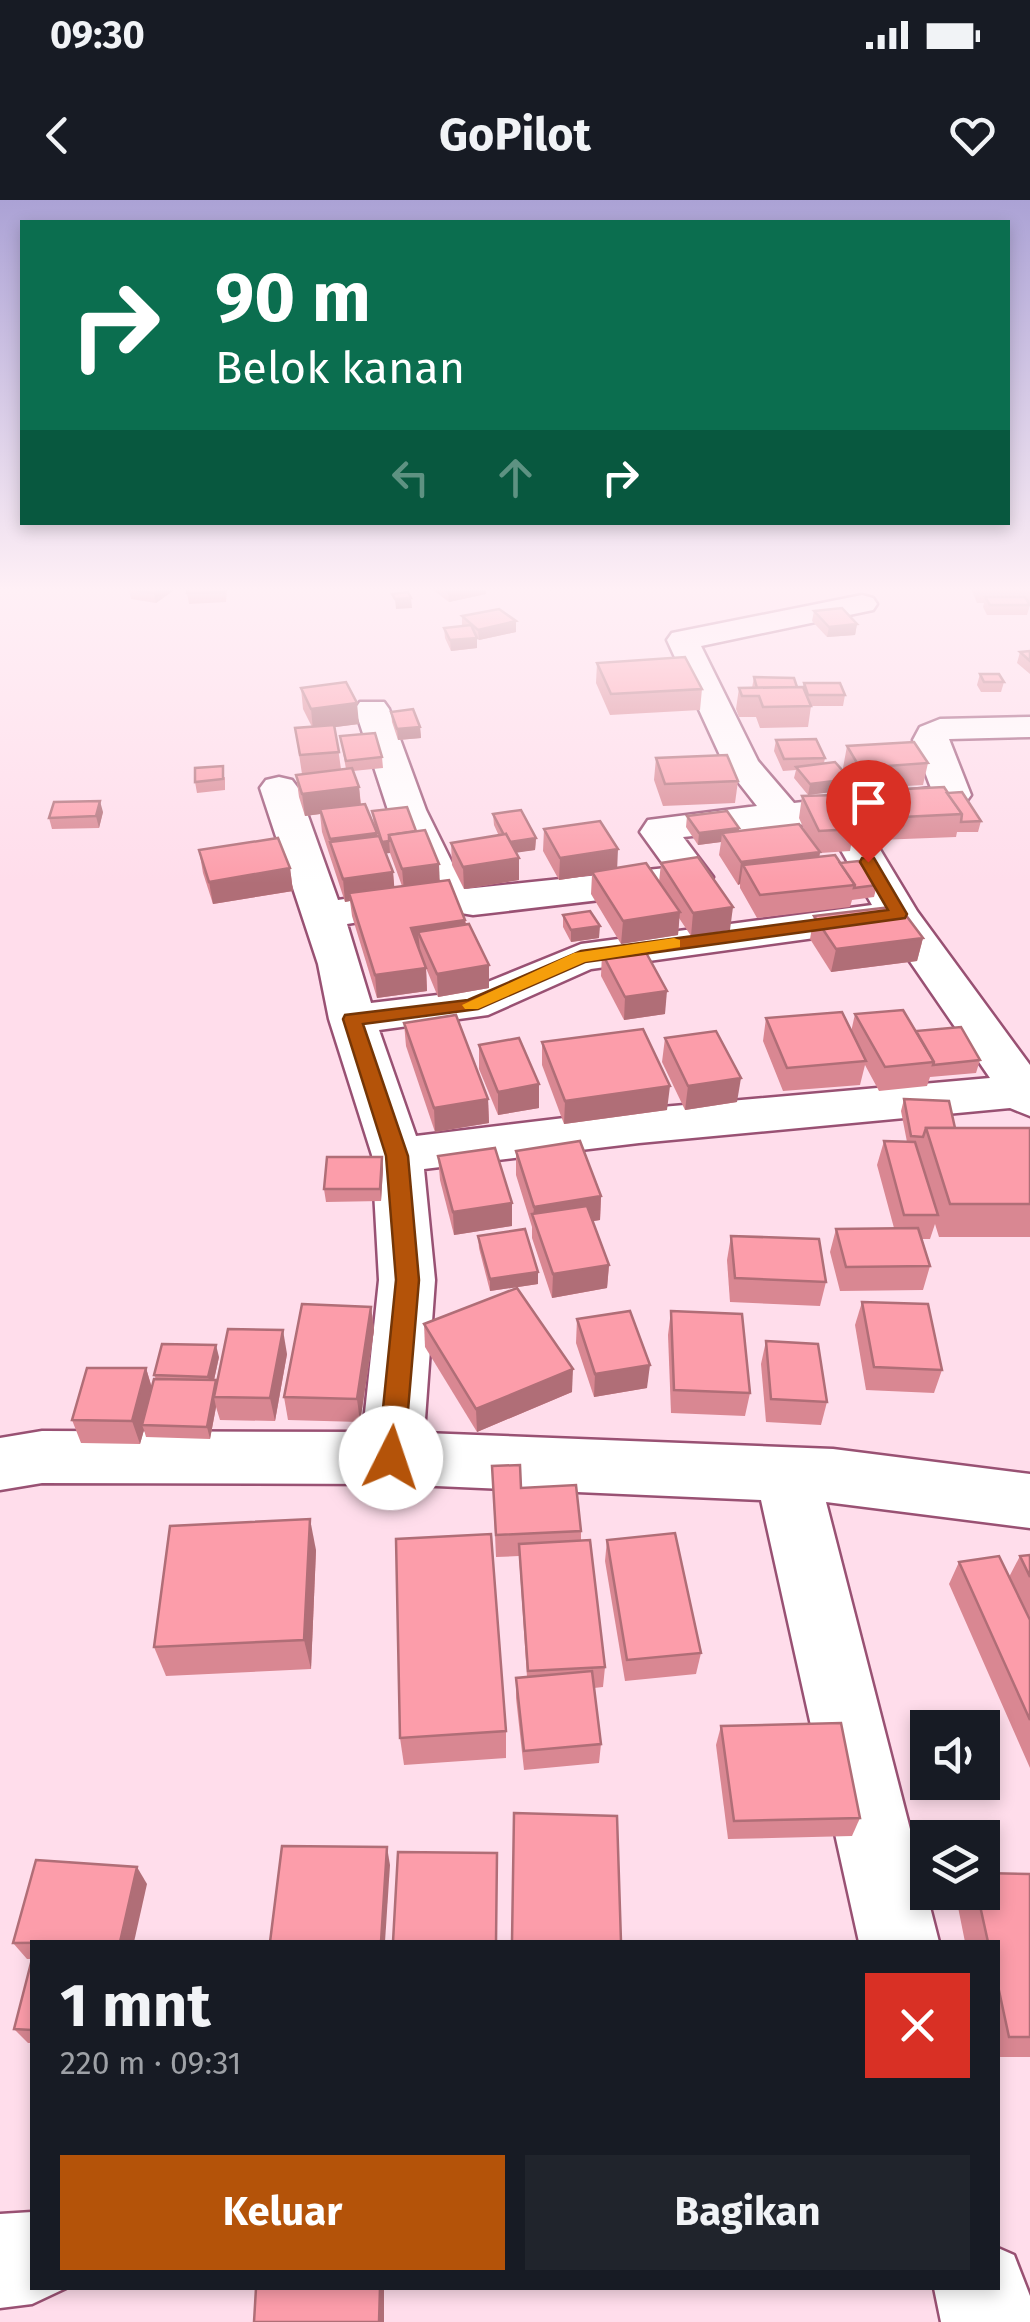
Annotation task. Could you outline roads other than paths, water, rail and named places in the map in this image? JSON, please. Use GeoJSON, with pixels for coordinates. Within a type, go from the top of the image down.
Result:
{"type":"FeatureCollection","features":[{"type":"Feature","properties":{"kind":"street"},"geometry":{"type":"LineString","coordinates":[[704,685],[742,764],[783,814]]}},
{"type":"Feature","properties":{"kind":"street"},"geometry":{"type":"LineString","coordinates":[[324,915],[449,898],[473,903],[693,876],[658,832],[662,828],[952,795],[930,740],[940,728],[1028,709]]}},
{"type":"Feature","properties":{"kind":"street"},"geometry":{"type":"LineString","coordinates":[[372,710],[407,810],[449,898]]}},
{"type":"Feature","properties":{"kind":"street"},"geometry":{"type":"LineString","coordinates":[[300,808],[352,1019],[397,1156],[407,1280],[391,1458]]}},
{"type":"Feature","properties":{"kind":"street"},"geometry":{"type":"LineString","coordinates":[[837,809],[898,914],[1027,1096]]}},
{"type":"Feature","properties":{"kind":"street"},"geometry":{"type":"LineString","coordinates":[[368,814],[407,810]]}},
{"type":"Feature","properties":{"kind":"street"},"geometry":{"type":"LineString","coordinates":[[352,1019],[472,1005],[581,957],[898,914]]}},
{"type":"Feature","properties":{"kind":"street"},"geometry":{"type":"LineString","coordinates":[[397,1156],[639,1126],[1027,1096]]}},
{"type":"Feature","properties":{"kind":"street"},"geometry":{"type":"LineString","coordinates":[[0,1464],[42,1457],[391,1458],[832,1476],[1030,1501]]}},
{"type":"Feature","properties":{"kind":"street"},"geometry":{"type":"LineString","coordinates":[[787,1474],[898,1940]]}},
{"type":"Feature","properties":{"kind":"street"},"geometry":{"type":"LineString","coordinates":[[0,2261],[30,2258]]}},
{"type":"Feature","properties":{"kind":"street"},"geometry":{"type":"LineString","coordinates":[[981,2290],[989,2322]]}}]}
